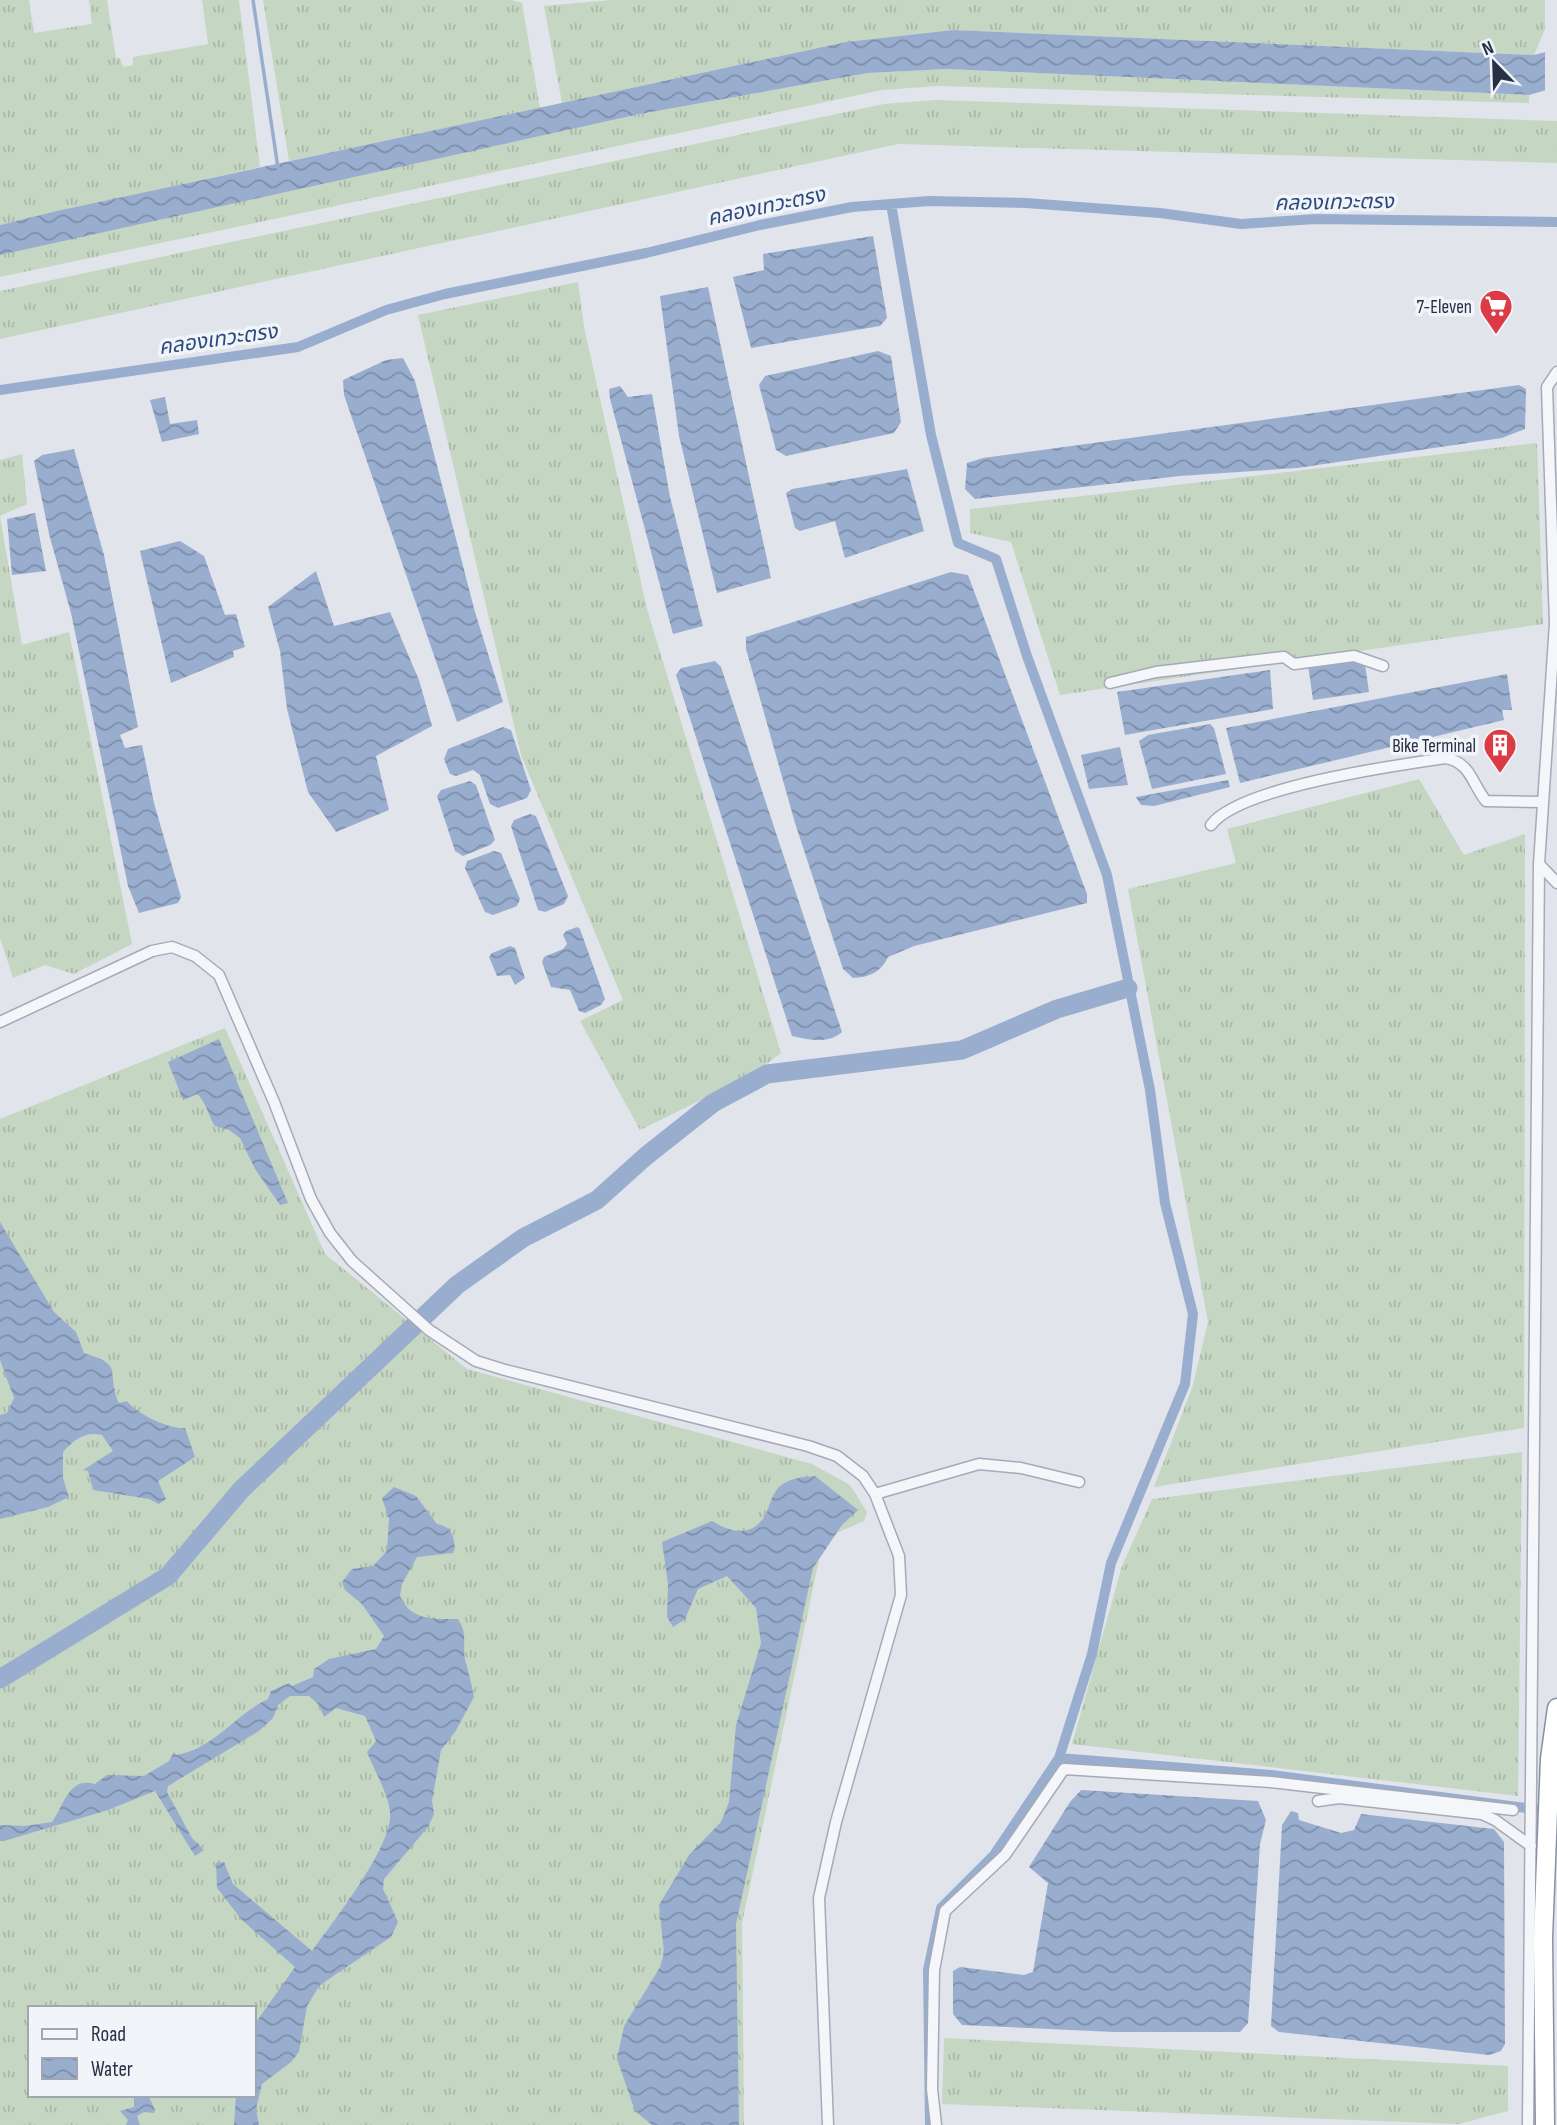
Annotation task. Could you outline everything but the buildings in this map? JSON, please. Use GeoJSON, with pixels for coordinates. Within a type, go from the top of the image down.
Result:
{"type":"FeatureCollection","features":[{"type":"Feature","properties":{"kind":"highway"},"geometry":{"type":"LineString","coordinates":[[1545,2125],[1540,1794],[1557,1708]]}},
{"type":"Feature","properties":{"kind":"street"},"geometry":{"type":"LineString","coordinates":[[1540,1794],[1539,864],[1555,576],[1547,387],[1557,372]]}},
{"type":"Feature","properties":{"kind":"street"},"geometry":{"type":"LineString","coordinates":[[1111,683],[1156,673],[1284,657],[1294,664],[1354,656],[1383,666]]}},
{"type":"Feature","properties":{"kind":"street"},"geometry":{"type":"LineString","coordinates":[[1211,825],[1231,808],[1270,793],[1446,758],[1458,761],[1467,768],[1486,802],[1542,802]]}},
{"type":"Feature","properties":{"kind":"street"},"geometry":{"type":"LineString","coordinates":[[1539,864],[1557,883]]}},
{"type":"Feature","properties":{"kind":"street"},"geometry":{"type":"LineString","coordinates":[[0,1022],[152,951],[172,947],[205,963],[219,975],[274,1102],[311,1199],[330,1233],[352,1261],[429,1330],[476,1361],[837,1456],[863,1476],[875,1494],[900,1556],[901,1595],[836,1822],[819,1898],[828,2125]]}},
{"type":"Feature","properties":{"kind":"street"},"geometry":{"type":"LineString","coordinates":[[875,1494],[979,1464],[1021,1468],[1079,1482]]}},
{"type":"Feature","properties":{"kind":"street"},"geometry":{"type":"LineString","coordinates":[[936,2125],[932,2089],[934,1970],[945,1911],[1005,1855],[1064,1769],[1271,1782],[1513,1810]]}},
{"type":"Feature","properties":{"kind":"street"},"geometry":{"type":"LineString","coordinates":[[1318,1801],[1339,1798],[1482,1814],[1495,1819],[1531,1846]]}},
{"type":"Feature","properties":{"kind":"street"},"geometry":{"type":"LineString","coordinates":[[1528,2125],[1531,1846],[1539,1829]]}},
{"type":"Feature","properties":{"kind":"green space"},"geometry":{"type":"Polygon","coordinates":[[[0,0],[29,0],[34,33],[92,24],[89,0],[107,0],[116,58],[120,58],[123,67],[133,65],[133,57],[208,44],[202,0],[239,0],[260,167],[0,225],[0,0]]]}},
{"type":"Feature","properties":{"kind":"green space"},"geometry":{"type":"Polygon","coordinates":[[[263,0],[512,0],[522,3],[540,108],[289,161],[263,0]]]}},
{"type":"Feature","properties":{"kind":"green space"},"geometry":{"type":"Polygon","coordinates":[[[611,0],[1545,0],[1545,29],[1534,55],[953,30],[846,42],[562,103],[544,6],[611,0]]]}},
{"type":"Feature","properties":{"kind":"green space"},"geometry":{"type":"Polygon","coordinates":[[[947,69],[1529,95],[1529,103],[937,86],[882,90],[0,277],[0,255],[72,238],[640,114],[868,73],[947,69]]]}},
{"type":"Feature","properties":{"kind":"green space"},"geometry":{"type":"Polygon","coordinates":[[[936,100],[1557,121],[1557,163],[898,144],[0,339],[0,291],[884,104],[936,100]]]}},
{"type":"Feature","properties":{"kind":"green space"},"geometry":{"type":"Polygon","coordinates":[[[578,282],[584,327],[647,609],[781,1053],[752,1075],[640,1130],[580,1021],[623,1000],[521,755],[418,315],[578,282]]]}},
{"type":"Feature","properties":{"kind":"green space"},"geometry":{"type":"Polygon","coordinates":[[[1537,443],[1543,624],[1060,695],[1011,542],[970,533],[970,509],[1537,443]]]}},
{"type":"Feature","properties":{"kind":"green space"},"geometry":{"type":"Polygon","coordinates":[[[22,454],[27,504],[0,516],[0,460],[22,454]]]}},
{"type":"Feature","properties":{"kind":"green space"},"geometry":{"type":"Polygon","coordinates":[[[0,516],[22,645],[69,632],[132,944],[74,974],[45,965],[13,978],[0,938],[0,516]]]}},
{"type":"Feature","properties":{"kind":"green space"},"geometry":{"type":"Polygon","coordinates":[[[1419,779],[1464,855],[1525,834],[1524,1428],[1154,1487],[1192,1388],[1208,1322],[1128,889],[1236,863],[1227,829],[1419,779]]]}},
{"type":"Feature","properties":{"kind":"green space"},"geometry":{"type":"Polygon","coordinates":[[[225,1028],[325,1254],[467,1369],[812,1464],[850,1485],[867,1512],[864,1521],[832,1535],[820,1555],[742,1923],[744,2125],[0,2125],[0,1119],[225,1028]]]}},
{"type":"Feature","properties":{"kind":"green space"},"geometry":{"type":"Polygon","coordinates":[[[1522,1452],[1518,1796],[1072,1744],[1122,1566],[1152,1499],[1522,1452]]]}},
{"type":"Feature","properties":{"kind":"green space"},"geometry":{"type":"Polygon","coordinates":[[[944,2038],[1508,2066],[1508,2111],[1459,2124],[942,2104],[944,2038]]]}},
{"type":"Feature","properties":{"kind":"green space"},"geometry":{"type":"Polygon","coordinates":[[[97,2097],[163,2097],[175,2125],[109,2125],[97,2097]]]}},
{"type":"Feature","properties":{"kind":"water"},"geometry":{"type":"Polygon","coordinates":[[[953,30],[1534,55],[1557,49],[1557,87],[1529,95],[947,69],[868,73],[640,114],[0,255],[0,225],[57,211],[846,42],[953,30]]]}},
{"type":"Feature","properties":{"kind":"water"},"geometry":{"type":"Polygon","coordinates":[[[873,236],[887,318],[880,326],[751,348],[733,277],[764,270],[763,254],[873,236]]]}},
{"type":"Feature","properties":{"kind":"water"},"geometry":{"type":"Polygon","coordinates":[[[708,287],[771,578],[717,593],[679,436],[660,296],[708,287]]]}},
{"type":"Feature","properties":{"kind":"water"},"geometry":{"type":"Polygon","coordinates":[[[878,351],[891,356],[901,422],[894,433],[786,456],[776,450],[759,385],[765,376],[878,351]]]}},
{"type":"Feature","properties":{"kind":"water"},"geometry":{"type":"Polygon","coordinates":[[[403,358],[415,381],[475,612],[503,702],[457,722],[344,395],[343,380],[386,360],[403,358]]]}},
{"type":"Feature","properties":{"kind":"water"},"geometry":{"type":"Polygon","coordinates":[[[1519,385],[1526,389],[1525,429],[1502,438],[1297,468],[1180,476],[975,499],[965,489],[967,463],[983,458],[1519,385]]]}},
{"type":"Feature","properties":{"kind":"water"},"geometry":{"type":"Polygon","coordinates":[[[620,386],[628,397],[652,394],[670,497],[703,626],[673,634],[610,399],[609,389],[620,386]]]}},
{"type":"Feature","properties":{"kind":"water"},"geometry":{"type":"Polygon","coordinates":[[[165,397],[170,424],[197,420],[199,434],[162,442],[150,400],[165,397]]]}},
{"type":"Feature","properties":{"kind":"water"},"geometry":{"type":"Polygon","coordinates":[[[74,449],[104,555],[138,727],[120,735],[125,748],[142,745],[154,803],[181,897],[178,903],[139,913],[128,886],[71,613],[49,534],[34,461],[42,455],[74,449]]]}},
{"type":"Feature","properties":{"kind":"water"},"geometry":{"type":"Polygon","coordinates":[[[907,469],[924,531],[845,558],[835,521],[800,531],[795,528],[786,493],[792,489],[907,469]]]}},
{"type":"Feature","properties":{"kind":"water"},"geometry":{"type":"Polygon","coordinates":[[[35,513],[46,571],[12,575],[7,519],[35,513]]]}},
{"type":"Feature","properties":{"kind":"water"},"geometry":{"type":"Polygon","coordinates":[[[180,541],[204,556],[225,615],[236,614],[245,647],[233,651],[234,657],[171,683],[140,551],[180,541]]]}},
{"type":"Feature","properties":{"kind":"water"},"geometry":{"type":"Polygon","coordinates":[[[316,571],[334,626],[390,612],[419,680],[432,726],[376,756],[389,810],[336,832],[308,792],[287,709],[280,651],[268,607],[316,571]]]}},
{"type":"Feature","properties":{"kind":"water"},"geometry":{"type":"Polygon","coordinates":[[[951,572],[968,575],[1087,894],[1087,903],[914,946],[888,957],[874,973],[853,978],[843,969],[795,823],[746,649],[746,637],[951,572]]]}},
{"type":"Feature","properties":{"kind":"water"},"geometry":{"type":"Polygon","coordinates":[[[1364,657],[1369,692],[1313,700],[1308,665],[1364,657]]]}},
{"type":"Feature","properties":{"kind":"water"},"geometry":{"type":"Polygon","coordinates":[[[715,661],[721,667],[842,1032],[825,1040],[792,1036],[676,675],[681,668],[715,661]]]}},
{"type":"Feature","properties":{"kind":"water"},"geometry":{"type":"Polygon","coordinates":[[[1270,670],[1273,709],[1125,735],[1117,692],[1270,670]]]}},
{"type":"Feature","properties":{"kind":"water"},"geometry":{"type":"Polygon","coordinates":[[[1507,674],[1512,710],[1502,710],[1504,720],[1240,783],[1226,728],[1507,674]]]}},
{"type":"Feature","properties":{"kind":"water"},"geometry":{"type":"Polygon","coordinates":[[[1210,724],[1214,728],[1226,774],[1152,789],[1139,741],[1148,735],[1210,724]]]}},
{"type":"Feature","properties":{"kind":"water"},"geometry":{"type":"Polygon","coordinates":[[[503,727],[511,730],[531,790],[527,798],[498,808],[490,804],[480,775],[473,770],[456,776],[450,774],[444,759],[448,749],[503,727]]]}},
{"type":"Feature","properties":{"kind":"water"},"geometry":{"type":"Polygon","coordinates":[[[1120,747],[1128,785],[1089,789],[1081,755],[1120,747]]]}},
{"type":"Feature","properties":{"kind":"water"},"geometry":{"type":"Polygon","coordinates":[[[1228,780],[1230,787],[1154,806],[1141,805],[1136,797],[1228,780]]]}},
{"type":"Feature","properties":{"kind":"water"},"geometry":{"type":"Polygon","coordinates":[[[470,781],[476,785],[495,840],[490,845],[463,856],[455,851],[437,796],[441,790],[470,781]]]}},
{"type":"Feature","properties":{"kind":"water"},"geometry":{"type":"Polygon","coordinates":[[[530,814],[536,816],[568,896],[564,904],[545,912],[538,910],[511,826],[514,820],[530,814]]]}},
{"type":"Feature","properties":{"kind":"water"},"geometry":{"type":"Polygon","coordinates":[[[494,851],[501,853],[520,899],[517,906],[493,915],[485,912],[465,868],[467,861],[494,851]]]}},
{"type":"Feature","properties":{"kind":"water"},"geometry":{"type":"Polygon","coordinates":[[[577,927],[605,999],[601,1005],[585,1013],[579,1011],[570,990],[551,987],[542,962],[544,957],[563,949],[567,944],[563,935],[577,927]]]}},
{"type":"Feature","properties":{"kind":"water"},"geometry":{"type":"Polygon","coordinates":[[[510,946],[515,948],[525,978],[515,985],[510,975],[497,976],[489,957],[492,953],[510,946]]]}},
{"type":"Feature","properties":{"kind":"water"},"geometry":{"type":"Polygon","coordinates":[[[219,1039],[288,1203],[280,1205],[255,1169],[240,1138],[229,1130],[215,1126],[197,1094],[183,1100],[168,1062],[219,1039]]]}},
{"type":"Feature","properties":{"kind":"water"},"geometry":{"type":"Polygon","coordinates":[[[0,1222],[54,1312],[76,1332],[84,1353],[110,1366],[119,1403],[127,1401],[153,1420],[185,1428],[195,1457],[158,1481],[166,1499],[159,1504],[149,1499],[93,1490],[88,1471],[83,1470],[113,1451],[102,1435],[90,1434],[76,1440],[63,1452],[63,1478],[69,1497],[48,1507],[0,1519],[0,1415],[7,1413],[14,1398],[0,1360],[0,1222]]]}},
{"type":"Feature","properties":{"kind":"water"},"geometry":{"type":"Polygon","coordinates":[[[815,1476],[858,1510],[842,1525],[813,1568],[736,1924],[739,2125],[652,2125],[635,2111],[617,2059],[624,2026],[660,1967],[664,1953],[659,1905],[689,1855],[721,1822],[729,1802],[736,1725],[761,1643],[756,1608],[727,1576],[698,1589],[685,1619],[673,1627],[667,1617],[668,1584],[662,1542],[712,1521],[737,1531],[750,1529],[764,1517],[779,1487],[791,1480],[815,1476]]]}},
{"type":"Feature","properties":{"kind":"water"},"geometry":{"type":"Polygon","coordinates":[[[394,1487],[416,1496],[437,1524],[449,1529],[452,1535],[455,1548],[453,1553],[417,1557],[402,1584],[400,1596],[410,1610],[424,1617],[458,1619],[463,1630],[465,1657],[474,1697],[455,1732],[441,1750],[432,1801],[434,1814],[428,1827],[384,1879],[383,1889],[398,1922],[391,1937],[320,1985],[307,2006],[299,2052],[291,2062],[262,2084],[256,2109],[259,2125],[234,2125],[236,2097],[256,2097],[256,2022],[295,1967],[242,1920],[217,1888],[216,1863],[224,1862],[233,1884],[312,1951],[360,1883],[389,1826],[387,1797],[367,1752],[376,1741],[365,1716],[336,1708],[324,1717],[319,1705],[309,1696],[290,1696],[278,1705],[273,1718],[259,1731],[168,1786],[167,1792],[192,1838],[204,1850],[195,1856],[155,1791],[108,1810],[4,1841],[0,1841],[0,1825],[25,1826],[52,1822],[68,1794],[79,1784],[95,1784],[107,1775],[144,1776],[169,1761],[174,1752],[176,1755],[189,1752],[212,1739],[268,1699],[271,1691],[313,1677],[314,1669],[329,1659],[376,1649],[384,1636],[362,1604],[345,1590],[342,1582],[352,1569],[373,1566],[387,1551],[389,1519],[382,1498],[394,1487]]]}},
{"type":"Feature","properties":{"kind":"water"},"geometry":{"type":"Polygon","coordinates":[[[1081,1790],[1258,1801],[1266,1820],[1260,1844],[1248,2023],[1240,2032],[1114,2032],[962,2025],[953,2014],[953,1971],[960,1967],[1024,1975],[1033,1972],[1048,1883],[1029,1867],[1070,1802],[1081,1790]]]}},
{"type":"Feature","properties":{"kind":"water"},"geometry":{"type":"Polygon","coordinates":[[[1291,1811],[1298,1813],[1299,1820],[1341,1833],[1354,1830],[1361,1814],[1494,1829],[1504,1842],[1505,2044],[1501,2051],[1489,2055],[1279,2032],[1271,2026],[1282,1825],[1291,1811]]]}},
{"type":"Feature","properties":{"kind":"water"},"geometry":{"type":"Polygon","coordinates":[[[134,2097],[149,2097],[155,2110],[154,2113],[144,2112],[137,2116],[140,2125],[126,2125],[128,2120],[120,2111],[134,2107],[134,2097]]]}},
{"type":"Feature","properties":{"kind":"pier"},"geometry":{"type":"Polygon","coordinates":[[[1557,46],[1557,90],[1545,95],[1545,49],[1557,46]]]}},
{"type":"Feature","properties":{"kind":"waterway"},"geometry":{"type":"LineString","coordinates":[[253,0],[278,168]]}},
{"type":"Feature","properties":{"kind":"waterway","name":"คลองเทวะตรง"},"geometry":{"type":"LineString","coordinates":[[0,390],[298,347],[386,310],[445,294],[852,207],[929,201],[1026,203],[1160,213],[1241,224],[1316,219],[1557,222]]}},
{"type":"Feature","properties":{"kind":"waterway"},"geometry":{"type":"LineString","coordinates":[[891,204],[931,435],[958,543],[996,559],[1027,656],[1107,875],[1150,1090],[1165,1203],[1193,1314],[1185,1384],[1111,1563],[1092,1654],[1059,1758],[994,1855],[941,1908],[928,1970],[930,2125]]}},
{"type":"Feature","properties":{"kind":"waterway"},"geometry":{"type":"LineString","coordinates":[[0,1679],[168,1576],[241,1490],[457,1285],[523,1238],[597,1200],[646,1156],[713,1103],[767,1074],[962,1050],[1057,1009],[1128,988]]}},
{"type":"Feature","properties":{"kind":"waterway"},"geometry":{"type":"LineString","coordinates":[[1059,1758],[1271,1775],[1557,1812]]}},
{"type":"Feature","properties":{"kind":"place","name":"7-Eleven"},"geometry":{"type":"Point","coordinates":[1496,336]}},
{"type":"Feature","properties":{"kind":"place","name":"Bike Terminal"},"geometry":{"type":"Point","coordinates":[1500,775]}}]}
